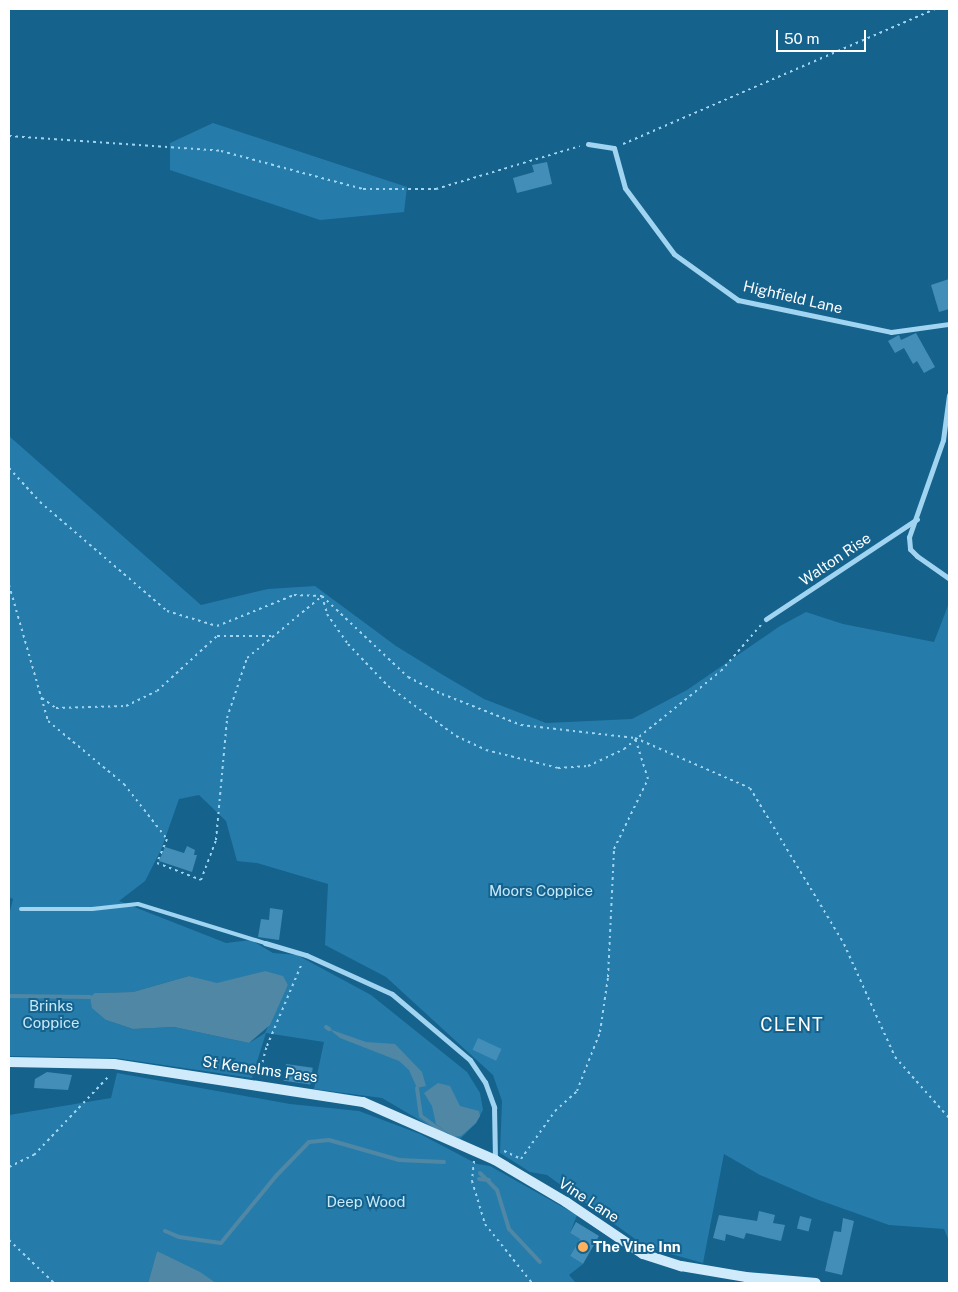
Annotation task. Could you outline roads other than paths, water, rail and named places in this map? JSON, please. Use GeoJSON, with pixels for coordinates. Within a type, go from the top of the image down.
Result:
{"type":"FeatureCollection","features":[{"type":"Feature","properties":{"kind":"street","name":"Highfield Lane"},"geometry":{"type":"LineString","coordinates":[[588,144],[614,148],[625,188],[674,254],[738,300],[891,332],[949,324]]}},
{"type":"Feature","properties":{"kind":"street"},"geometry":{"type":"LineString","coordinates":[[949,395],[943,440],[918,518],[909,537],[910,549],[930,567],[949,578]]}},
{"type":"Feature","properties":{"kind":"street","name":"Walton Rise"},"geometry":{"type":"LineString","coordinates":[[766,619],[918,518]]}},
{"type":"Feature","properties":{"kind":"street"},"geometry":{"type":"LineString","coordinates":[[265,942],[306,955],[392,994],[470,1060],[485,1082],[494,1107],[496,1160]]}},
{"type":"Feature","properties":{"kind":"street","name":"St Kenelms Pass"},"geometry":{"type":"LineString","coordinates":[[9,1062],[114,1064],[256,1084],[363,1102],[496,1160]]}},
{"type":"Feature","properties":{"kind":"street","name":"Vine Lane"},"geometry":{"type":"LineString","coordinates":[[496,1160],[566,1202],[643,1254],[681,1266],[746,1278],[816,1283]]}},
{"type":"Feature","properties":{"kind":"lane"},"geometry":{"type":"LineString","coordinates":[[21,909],[92,909],[138,904],[265,942]]}},
{"type":"Feature","properties":{"kind":"waterway"},"geometry":{"type":"LineString","coordinates":[[9,996],[90,997]]}},
{"type":"Feature","properties":{"kind":"waterway"},"geometry":{"type":"LineString","coordinates":[[417,1088],[421,1116],[444,1133]]}},
{"type":"Feature","properties":{"kind":"waterway"},"geometry":{"type":"LineString","coordinates":[[165,1231],[179,1237],[221,1243],[276,1176],[309,1142],[329,1140],[399,1160],[444,1162]]}},
{"type":"Feature","properties":{"kind":"waterway"},"geometry":{"type":"LineString","coordinates":[[480,1173],[497,1190],[509,1229],[540,1262]]}},
{"type":"Feature","properties":{"kind":"waterway"},"geometry":{"type":"LineString","coordinates":[[479,1179],[489,1180]]}},
{"type":"Feature","properties":{"kind":"place","name":"The Vine Inn"},"geometry":{"type":"Point","coordinates":[583,1247]}},
{"type":"Feature","properties":{"kind":"district","name":"CLENT"},"geometry":{"type":"Point","coordinates":[792,1025]}},
{"type":"Feature","properties":{"kind":"park label","name":"Moors Coppice"},"geometry":{"type":"Point","coordinates":[541,891]}},
{"type":"Feature","properties":{"kind":"park label","name":"Brinks Coppice"},"geometry":{"type":"Point","coordinates":[51,1014]}},
{"type":"Feature","properties":{"kind":"park label","name":"Deep Wood"},"geometry":{"type":"Point","coordinates":[366,1202]}}]}
